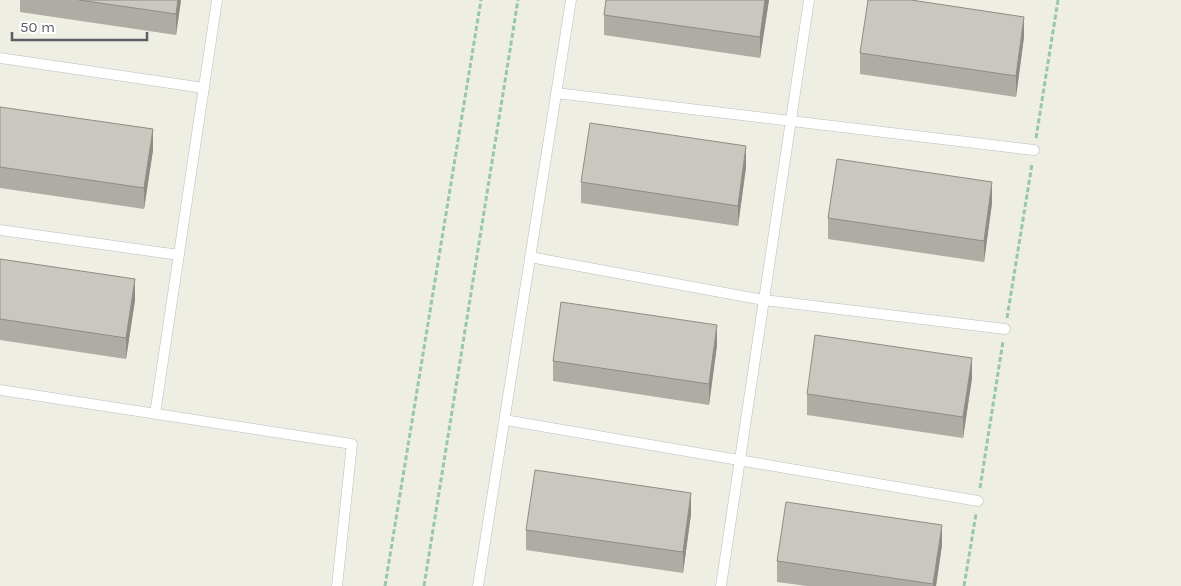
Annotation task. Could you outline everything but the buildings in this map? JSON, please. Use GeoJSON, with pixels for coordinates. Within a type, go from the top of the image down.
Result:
{"type":"FeatureCollection","features":[{"type":"Feature","properties":{"kind":"lane"},"geometry":{"type":"LineString","coordinates":[[155,414],[217,0]]}},
{"type":"Feature","properties":{"kind":"lane"},"geometry":{"type":"LineString","coordinates":[[478,586],[571,0]]}},
{"type":"Feature","properties":{"kind":"lane"},"geometry":{"type":"LineString","coordinates":[[722,586],[809,0]]}},
{"type":"Feature","properties":{"kind":"lane"},"geometry":{"type":"LineString","coordinates":[[0,58],[204,88]]}},
{"type":"Feature","properties":{"kind":"lane"},"geometry":{"type":"LineString","coordinates":[[556,93],[1034,150]]}},
{"type":"Feature","properties":{"kind":"lane"},"geometry":{"type":"LineString","coordinates":[[0,230],[179,256]]}},
{"type":"Feature","properties":{"kind":"lane"},"geometry":{"type":"LineString","coordinates":[[530,257],[764,300],[1005,329]]}},
{"type":"Feature","properties":{"kind":"lane"},"geometry":{"type":"LineString","coordinates":[[0,390],[352,444],[338,586]]}},
{"type":"Feature","properties":{"kind":"lane"},"geometry":{"type":"LineString","coordinates":[[505,420],[978,501]]}},
{"type":"Feature","properties":{"kind":"path"},"geometry":{"type":"LineString","coordinates":[[385,586],[481,0]]}},
{"type":"Feature","properties":{"kind":"path"},"geometry":{"type":"LineString","coordinates":[[424,586],[518,0]]}},
{"type":"Feature","properties":{"kind":"path"},"geometry":{"type":"LineString","coordinates":[[964,586],[1058,0]]}}]}
